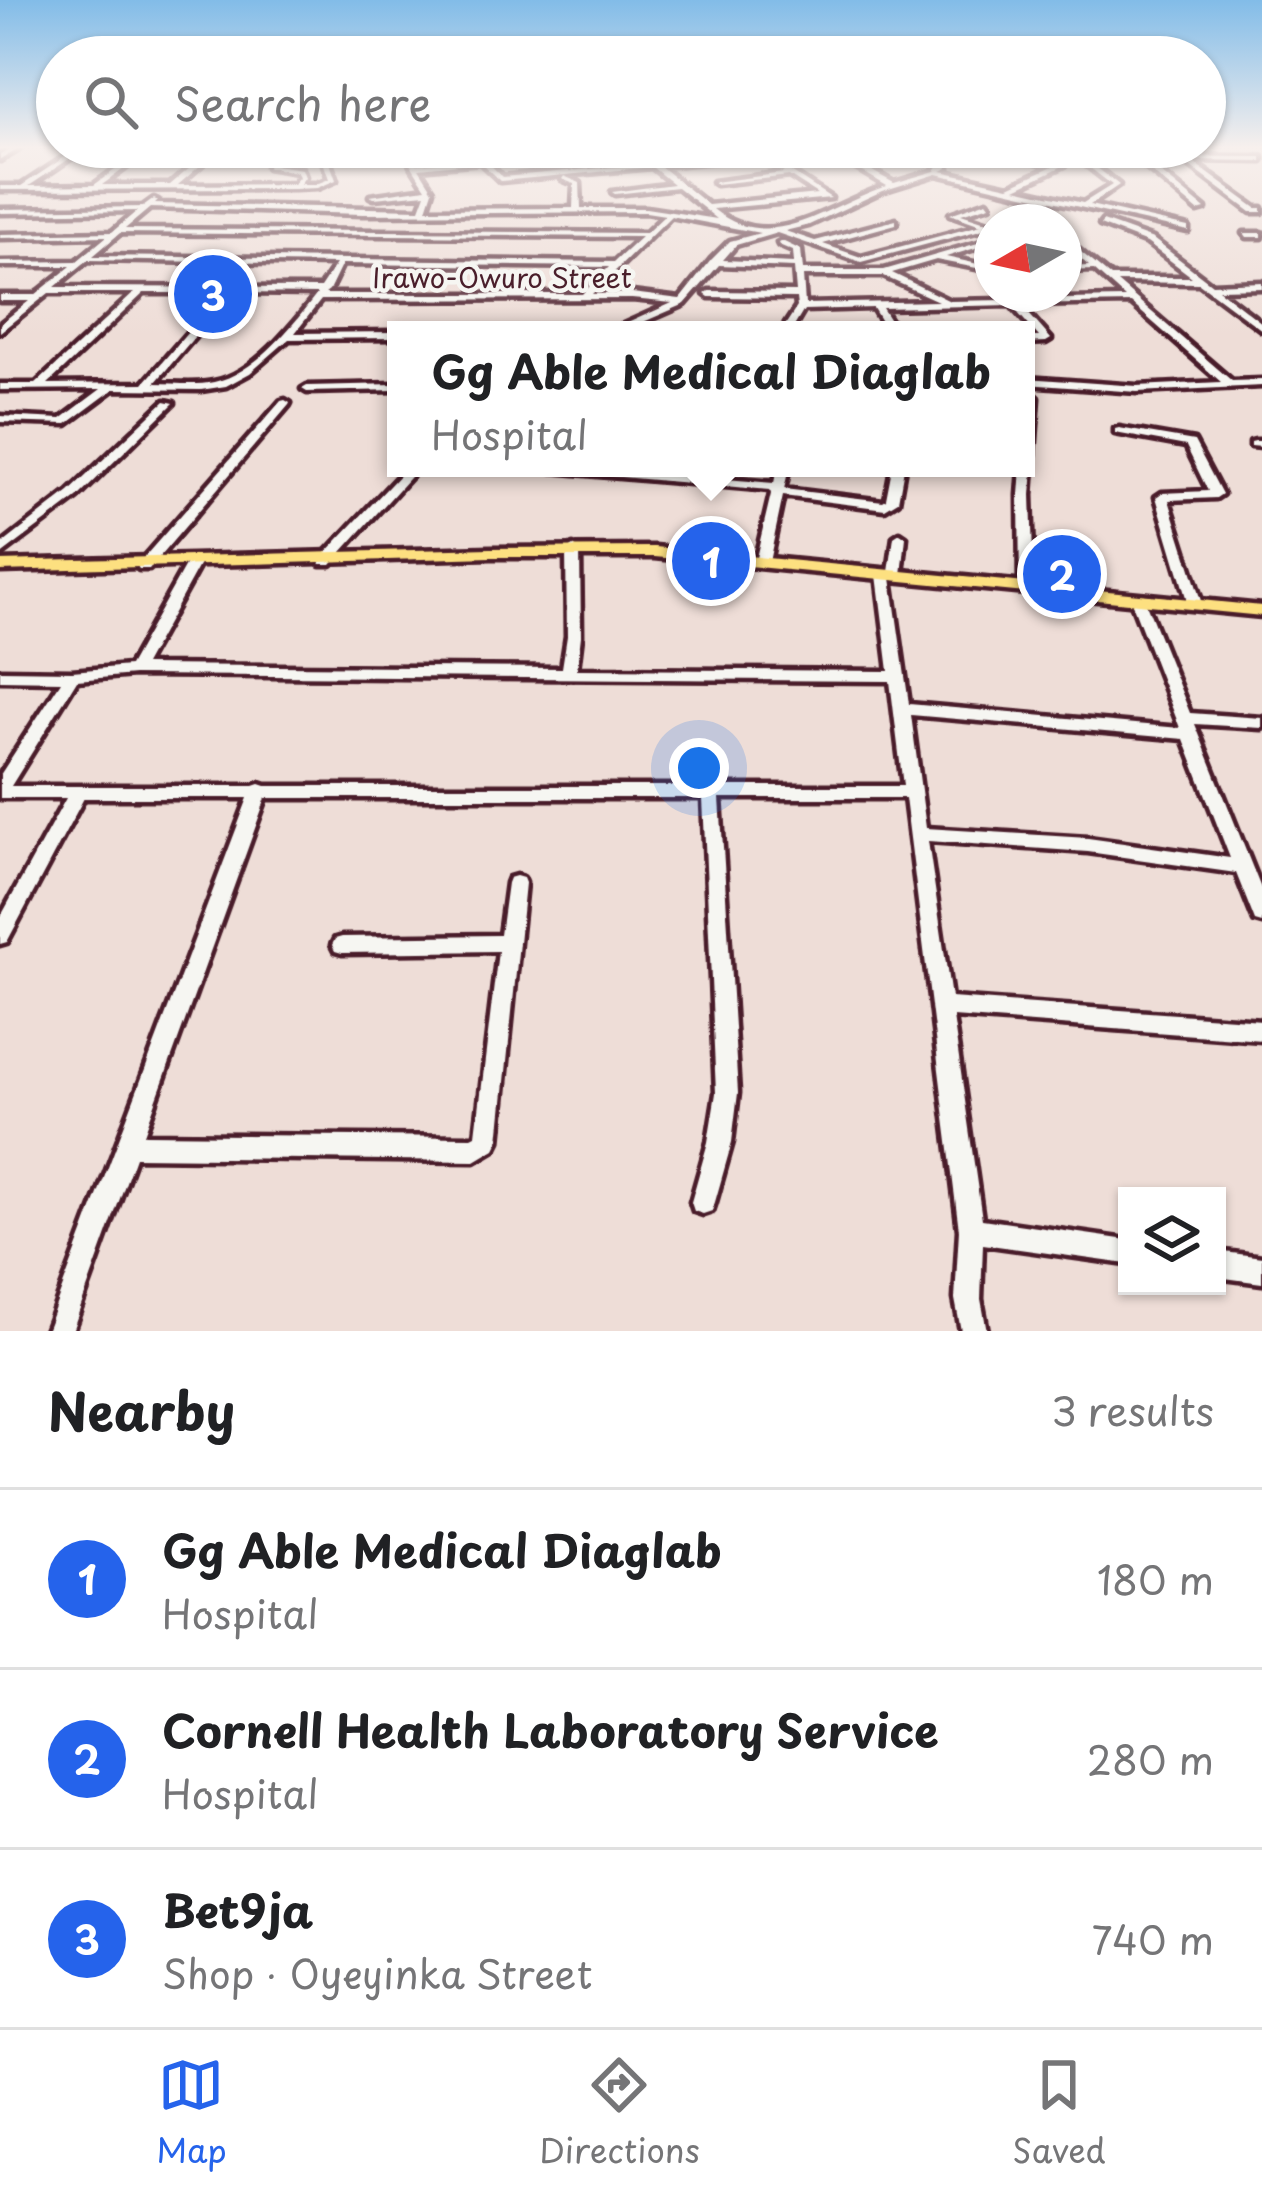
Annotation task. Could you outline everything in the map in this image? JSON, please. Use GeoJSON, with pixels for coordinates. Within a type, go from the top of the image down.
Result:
{"type":"FeatureCollection","features":[{"type":"Feature","properties":{"kind":"main road"},"geometry":{"type":"LineString","coordinates":[[0,566],[326,561],[573,550],[763,562],[1262,611]]}},
{"type":"Feature","properties":{"kind":"street"},"geometry":{"type":"LineString","coordinates":[[0,329],[142,211]]}},
{"type":"Feature","properties":{"kind":"street"},"geometry":{"type":"LineString","coordinates":[[374,211],[491,211]]}},
{"type":"Feature","properties":{"kind":"street"},"geometry":{"type":"LineString","coordinates":[[650,211],[726,223],[861,260],[974,230]]}},
{"type":"Feature","properties":{"kind":"street"},"geometry":{"type":"LineString","coordinates":[[713,211],[726,223]]}},
{"type":"Feature","properties":{"kind":"street"},"geometry":{"type":"LineString","coordinates":[[638,321],[682,302],[733,243],[831,211]]}},
{"type":"Feature","properties":{"kind":"street"},"geometry":{"type":"LineString","coordinates":[[963,211],[954,214],[974,222]]}},
{"type":"Feature","properties":{"kind":"street"},"geometry":{"type":"LineString","coordinates":[[1110,211],[1185,229]]}},
{"type":"Feature","properties":{"kind":"street"},"geometry":{"type":"LineString","coordinates":[[584,296],[668,216]]}},
{"type":"Feature","properties":{"kind":"street"},"geometry":{"type":"LineString","coordinates":[[814,244],[893,222]]}},
{"type":"Feature","properties":{"kind":"street"},"geometry":{"type":"LineString","coordinates":[[1103,223],[1150,241],[1260,324]]}},
{"type":"Feature","properties":{"kind":"street"},"geometry":{"type":"LineString","coordinates":[[0,236],[119,232],[646,235]]}},
{"type":"Feature","properties":{"kind":"street"},"geometry":{"type":"LineString","coordinates":[[769,233],[796,248],[801,301],[791,321]]}},
{"type":"Feature","properties":{"kind":"street"},"geometry":{"type":"LineString","coordinates":[[1247,236],[1262,235]]}},
{"type":"Feature","properties":{"kind":"street"},"geometry":{"type":"LineString","coordinates":[[714,262],[884,273],[974,247]]}},
{"type":"Feature","properties":{"kind":"street"},"geometry":{"type":"LineString","coordinates":[[1082,257],[1228,383]]}},
{"type":"Feature","properties":{"kind":"street"},"geometry":{"type":"LineString","coordinates":[[937,258],[974,265]]}},
{"type":"Feature","properties":{"kind":"street"},"geometry":{"type":"LineString","coordinates":[[0,264],[333,260],[340,265],[618,265]]}},
{"type":"Feature","properties":{"kind":"street"},"geometry":{"type":"LineString","coordinates":[[0,387],[232,380],[286,336],[323,294],[340,265]]}},
{"type":"Feature","properties":{"kind":"street"},"geometry":{"type":"LineString","coordinates":[[1082,268],[1094,268]]}},
{"type":"Feature","properties":{"kind":"street"},"geometry":{"type":"LineString","coordinates":[[884,273],[949,304]]}},
{"type":"Feature","properties":{"kind":"street"},"geometry":{"type":"LineString","coordinates":[[1107,279],[1199,280]]}},
{"type":"Feature","properties":{"kind":"street"},"geometry":{"type":"LineString","coordinates":[[1209,287],[1262,285]]}},
{"type":"Feature","properties":{"kind":"street"},"geometry":{"type":"LineString","coordinates":[[38,387],[142,290]]}},
{"type":"Feature","properties":{"kind":"street","name":"Irawo-Owuro Street"},"geometry":{"type":"LineString","coordinates":[[0,298],[142,290],[584,296],[682,302]]}},
{"type":"Feature","properties":{"kind":"street"},"geometry":{"type":"LineString","coordinates":[[147,386],[229,291]]}},
{"type":"Feature","properties":{"kind":"street"},"geometry":{"type":"LineString","coordinates":[[710,295],[876,306],[974,304]]}},
{"type":"Feature","properties":{"kind":"street"},"geometry":{"type":"LineString","coordinates":[[1082,301],[1134,300]]}},
{"type":"Feature","properties":{"kind":"street"},"geometry":{"type":"LineString","coordinates":[[876,306],[885,321]]}},
{"type":"Feature","properties":{"kind":"street"},"geometry":{"type":"LineString","coordinates":[[286,336],[387,334]]}},
{"type":"Feature","properties":{"kind":"street"},"geometry":{"type":"LineString","coordinates":[[1035,386],[1137,389],[1262,383]]}},
{"type":"Feature","properties":{"kind":"street"},"geometry":{"type":"LineString","coordinates":[[0,419],[63,422],[111,387]]}},
{"type":"Feature","properties":{"kind":"street"},"geometry":{"type":"LineString","coordinates":[[307,389],[387,387]]}},
{"type":"Feature","properties":{"kind":"street"},"geometry":{"type":"LineString","coordinates":[[0,553],[73,495],[169,403]]}},
{"type":"Feature","properties":{"kind":"street"},"geometry":{"type":"LineString","coordinates":[[144,566],[285,403]]}},
{"type":"Feature","properties":{"kind":"street"},"geometry":{"type":"LineString","coordinates":[[1119,431],[1190,443],[1216,494],[1162,497],[1195,604]]}},
{"type":"Feature","properties":{"kind":"street"},"geometry":{"type":"LineString","coordinates":[[326,561],[404,477]]}},
{"type":"Feature","properties":{"kind":"street"},"geometry":{"type":"LineString","coordinates":[[648,477],[885,505],[892,501],[896,477]]}},
{"type":"Feature","properties":{"kind":"street"},"geometry":{"type":"LineString","coordinates":[[763,562],[780,477]]}},
{"type":"Feature","properties":{"kind":"street"},"geometry":{"type":"LineString","coordinates":[[1026,477],[1027,588]]}},
{"type":"Feature","properties":{"kind":"street"},"geometry":{"type":"LineString","coordinates":[[900,537],[889,575],[898,676],[971,1231],[968,1299],[974,1331]]}},
{"type":"Feature","properties":{"kind":"street"},"geometry":{"type":"LineString","coordinates":[[569,671],[574,636],[573,550]]}},
{"type":"Feature","properties":{"kind":"street"},"geometry":{"type":"LineString","coordinates":[[134,670],[193,564]]}},
{"type":"Feature","properties":{"kind":"street"},"geometry":{"type":"LineString","coordinates":[[1138,601],[1262,915]]}},
{"type":"Feature","properties":{"kind":"street"},"geometry":{"type":"LineString","coordinates":[[0,675],[72,676],[134,670],[898,676]]}},
{"type":"Feature","properties":{"kind":"street"},"geometry":{"type":"LineString","coordinates":[[0,790],[72,676]]}},
{"type":"Feature","properties":{"kind":"street"},"geometry":{"type":"LineString","coordinates":[[903,709],[1187,726],[1262,723]]}},
{"type":"Feature","properties":{"kind":"street"},"geometry":{"type":"LineString","coordinates":[[0,790],[914,792]]}},
{"type":"Feature","properties":{"kind":"street"},"geometry":{"type":"LineString","coordinates":[[59,1331],[260,790]]}},
{"type":"Feature","properties":{"kind":"street"},"geometry":{"type":"LineString","coordinates":[[0,936],[79,791]]}},
{"type":"Feature","properties":{"kind":"street"},"geometry":{"type":"LineString","coordinates":[[704,1202],[727,1093],[711,792]]}},
{"type":"Feature","properties":{"kind":"street"},"geometry":{"type":"LineString","coordinates":[[920,834],[1088,845],[1242,867]]}},
{"type":"Feature","properties":{"kind":"street"},"geometry":{"type":"LineString","coordinates":[[128,1145],[475,1149],[487,1141],[516,883]]}},
{"type":"Feature","properties":{"kind":"street"},"geometry":{"type":"LineString","coordinates":[[342,945],[508,943]]}},
{"type":"Feature","properties":{"kind":"street"},"geometry":{"type":"LineString","coordinates":[[941,1007],[1262,1030]]}},
{"type":"Feature","properties":{"kind":"street"},"geometry":{"type":"LineString","coordinates":[[971,1231],[1118,1251]]}},
{"type":"Feature","properties":{"kind":"street"},"geometry":{"type":"LineString","coordinates":[[1226,1265],[1262,1270]]}},
{"type":"Feature","properties":{"kind":"place","name":"Bet9ja"},"geometry":{"type":"Point","coordinates":[213,294]}},
{"type":"Feature","properties":{"kind":"place","name":"Gg Able Medical Diaglab"},"geometry":{"type":"Point","coordinates":[711,561]}},
{"type":"Feature","properties":{"kind":"place","name":"Cornell Health Laboratory Service"},"geometry":{"type":"Point","coordinates":[1062,574]}}]}
